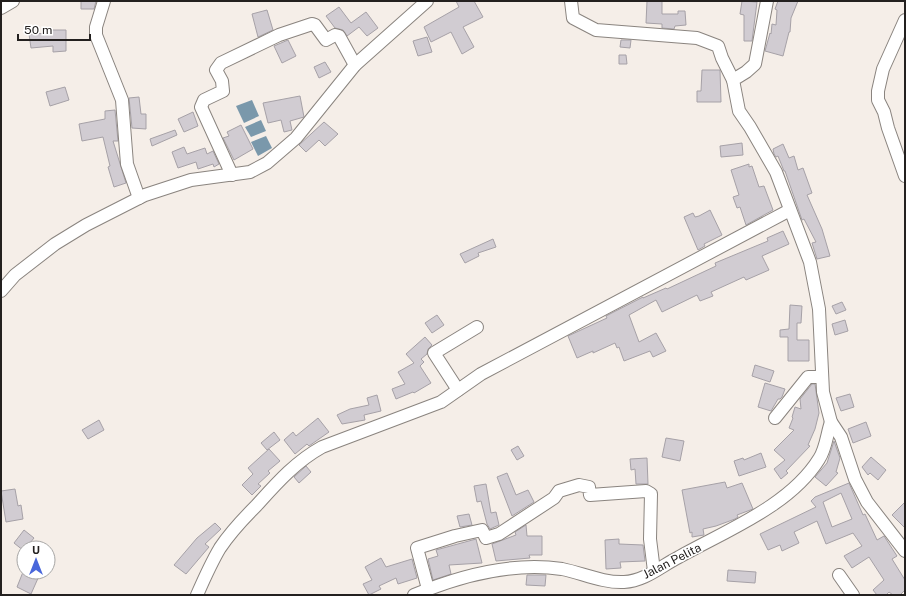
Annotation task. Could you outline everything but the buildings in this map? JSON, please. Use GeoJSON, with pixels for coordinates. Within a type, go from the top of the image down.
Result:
{"type":"FeatureCollection","features":[{"type":"Feature","properties":{"kind":"street"},"geometry":{"type":"LineString","coordinates":[[1,8],[13,1]]}},
{"type":"Feature","properties":{"kind":"street"},"geometry":{"type":"LineString","coordinates":[[104,1],[96,27],[96,35],[122,100],[127,164],[139,198]]}},
{"type":"Feature","properties":{"kind":"street"},"geometry":{"type":"LineString","coordinates":[[1,291],[15,275],[54,244],[86,225],[139,198],[174,184],[191,180],[250,172],[266,163],[283,151],[296,138],[355,65],[427,1]]}},
{"type":"Feature","properties":{"kind":"street"},"geometry":{"type":"LineString","coordinates":[[571,1],[573,18],[596,30],[697,38],[718,46],[733,80],[739,111],[776,172],[811,268],[819,309],[823,392],[831,422],[841,437],[855,479],[867,502],[905,551]]}},
{"type":"Feature","properties":{"kind":"street"},"geometry":{"type":"LineString","coordinates":[[733,80],[755,64],[767,1]]}},
{"type":"Feature","properties":{"kind":"street"},"geometry":{"type":"LineString","coordinates":[[905,20],[883,69],[878,100],[884,112],[905,176]]}},
{"type":"Feature","properties":{"kind":"street"},"geometry":{"type":"LineString","coordinates":[[232,175],[201,107],[204,100],[223,91],[222,81],[216,70],[221,63],[279,35],[312,24],[315,25],[326,40],[335,35],[339,36],[355,65]]}},
{"type":"Feature","properties":{"kind":"street"},"geometry":{"type":"LineString","coordinates":[[197,595],[210,564],[221,546],[238,525],[305,456],[322,447],[440,402],[480,374],[790,210]]}},
{"type":"Feature","properties":{"kind":"street"},"geometry":{"type":"LineString","coordinates":[[458,390],[434,353],[477,326]]}},
{"type":"Feature","properties":{"kind":"street"},"geometry":{"type":"LineString","coordinates":[[775,418],[808,377],[822,377]]}},
{"type":"Feature","properties":{"kind":"street","name":"Jalan Pelita"},"geometry":{"type":"LineString","coordinates":[[414,595],[428,589],[498,570],[534,567],[562,570],[625,582],[646,576],[679,556],[729,532],[778,501],[807,475],[820,458],[831,422]]}},
{"type":"Feature","properties":{"kind":"street"},"geometry":{"type":"LineString","coordinates":[[428,589],[417,548],[482,530],[486,538],[499,534],[554,498],[558,491],[579,485],[589,486],[590,496],[646,491],[652,494],[650,539],[654,571]]}},
{"type":"Feature","properties":{"kind":"street"},"geometry":{"type":"LineString","coordinates":[[839,575],[853,595]]}},
{"type":"Feature","properties":{"kind":"water"},"geometry":{"type":"Polygon","coordinates":[[[252,100],[259,116],[244,123],[236,106],[252,100]]]}},
{"type":"Feature","properties":{"kind":"water"},"geometry":{"type":"Polygon","coordinates":[[[261,120],[266,131],[251,137],[245,127],[261,120]]]}},
{"type":"Feature","properties":{"kind":"water"},"geometry":{"type":"Polygon","coordinates":[[[266,136],[272,148],[258,156],[251,142],[266,136]]]}}]}
